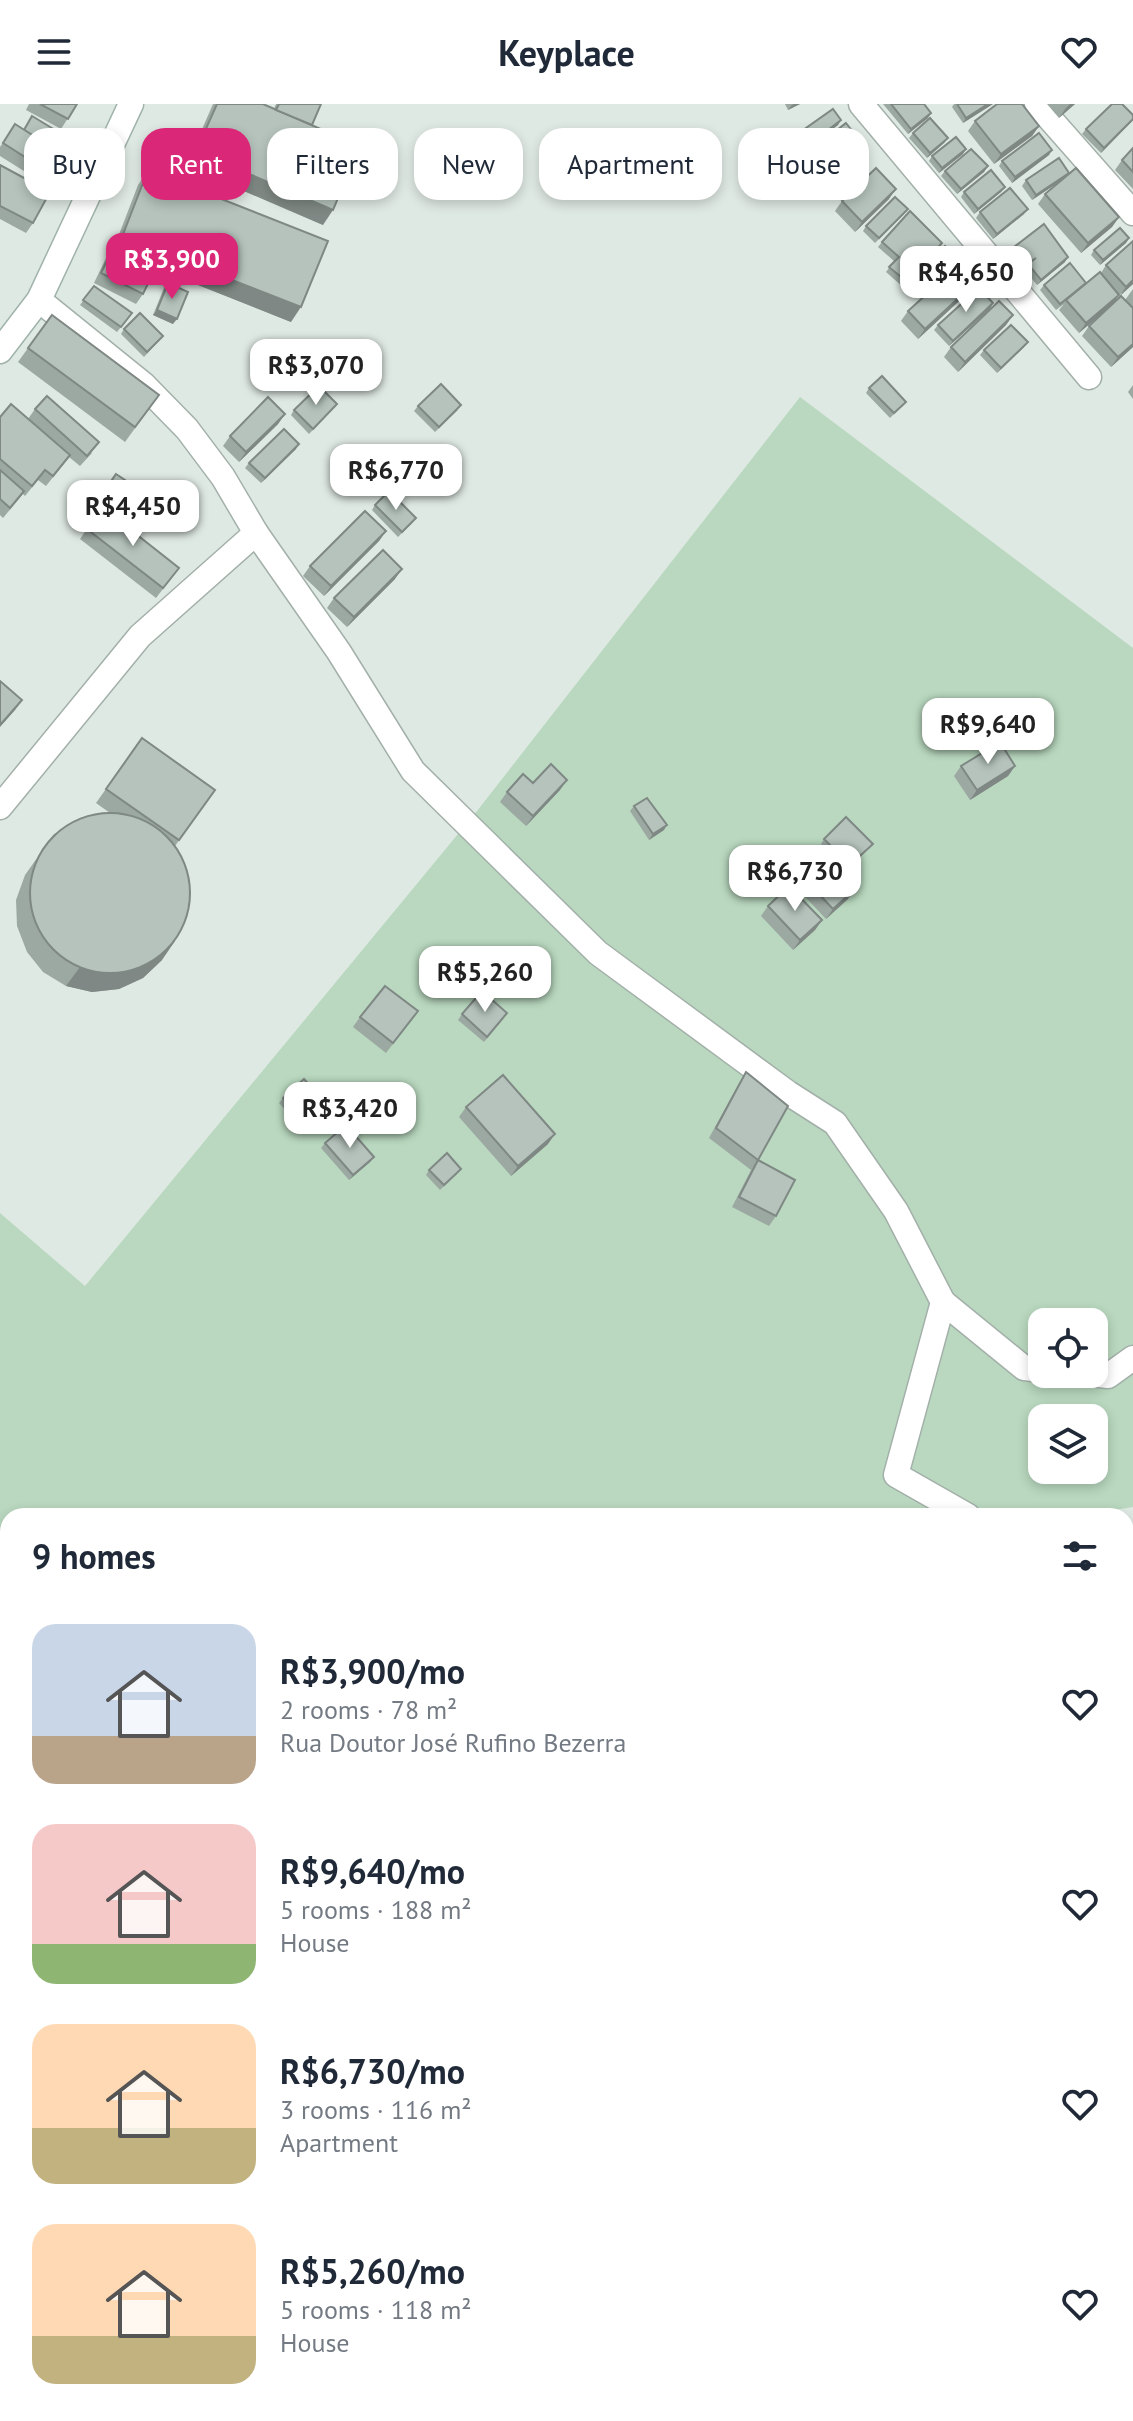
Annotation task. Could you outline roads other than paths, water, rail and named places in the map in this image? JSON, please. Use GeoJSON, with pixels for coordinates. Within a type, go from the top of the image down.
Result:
{"type":"FeatureCollection","features":[{"type":"Feature","properties":{"kind":"street"},"geometry":{"type":"LineString","coordinates":[[0,351],[39,300],[131,104]]}},
{"type":"Feature","properties":{"kind":"street"},"geometry":{"type":"LineString","coordinates":[[861,104],[1089,377]]}},
{"type":"Feature","properties":{"kind":"street"},"geometry":{"type":"LineString","coordinates":[[1037,104],[1133,213]]}},
{"type":"Feature","properties":{"kind":"street"},"geometry":{"type":"LineString","coordinates":[[39,300],[143,384],[187,429],[223,477],[256,533],[339,652],[413,771],[598,953],[788,1093],[835,1123],[896,1211],[943,1302],[1028,1368]]}},
{"type":"Feature","properties":{"kind":"street"},"geometry":{"type":"LineString","coordinates":[[0,807],[140,636],[256,533]]}},
{"type":"Feature","properties":{"kind":"street"},"geometry":{"type":"LineString","coordinates":[[943,1302],[896,1475],[954,1508]]}},
{"type":"Feature","properties":{"kind":"street"},"geometry":{"type":"LineString","coordinates":[[1108,1376],[1133,1358]]}}]}
